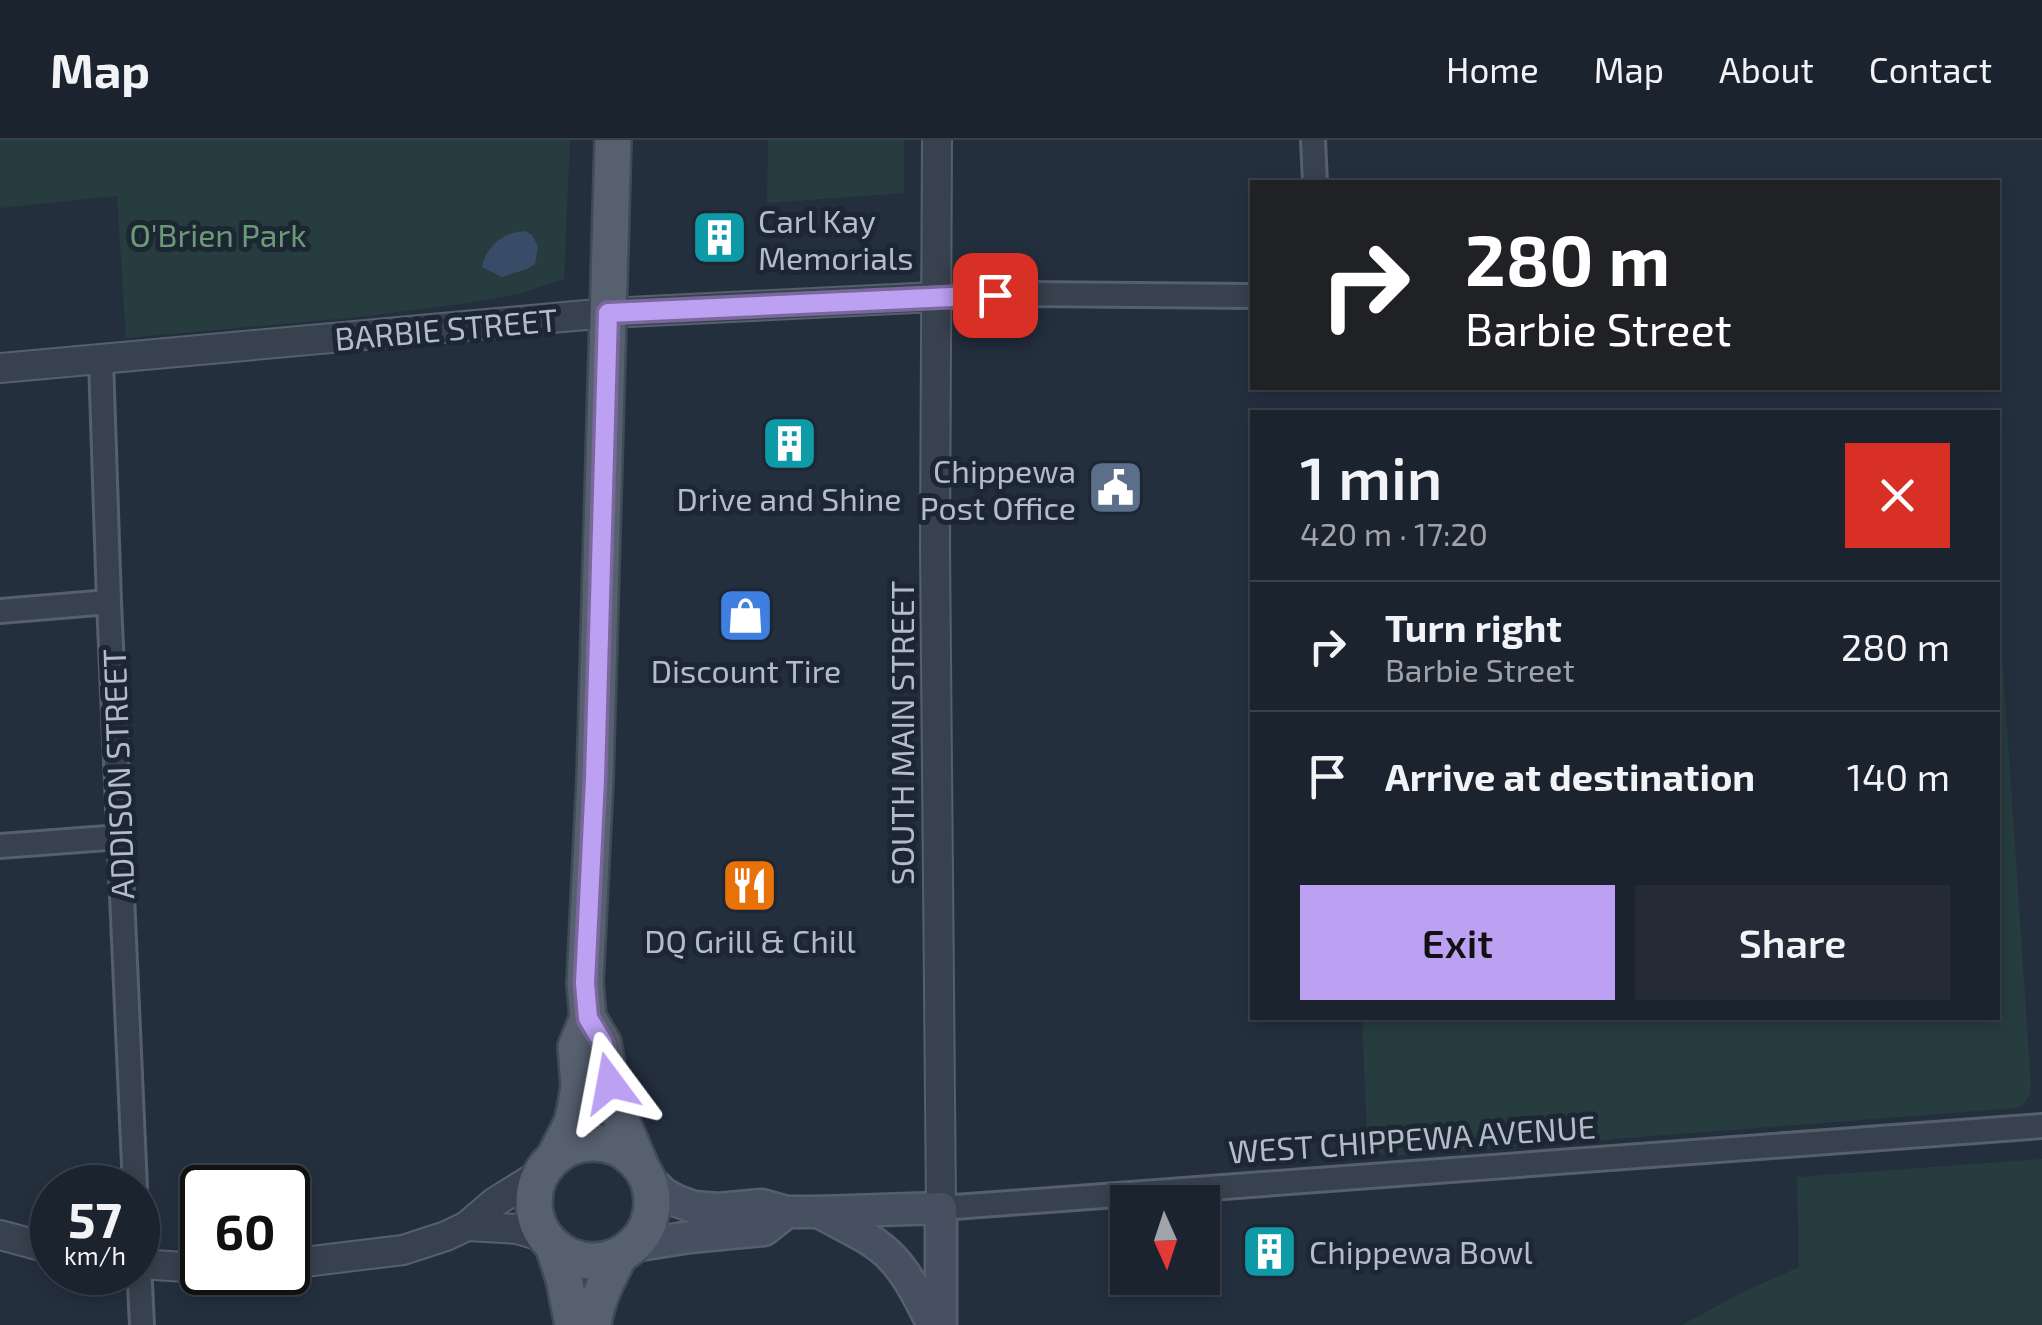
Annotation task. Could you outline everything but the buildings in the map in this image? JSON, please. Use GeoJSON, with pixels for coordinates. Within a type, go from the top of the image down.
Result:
{"type":"FeatureCollection","features":[{"type":"Feature","properties":{"kind":"main road"},"geometry":{"type":"LineString","coordinates":[[593,1325],[605,1282],[647,1228],[652,1212],[645,1173],[610,1083],[603,1043],[588,1018],[585,983],[595,779],[612,140]]}},
{"type":"Feature","properties":{"kind":"main road"},"geometry":{"type":"LineString","coordinates":[[574,1325],[564,1280],[549,1242],[536,1222],[533,1206],[534,1190],[572,1123],[579,1086],[576,1047],[588,1018]]}},
{"type":"Feature","properties":{"kind":"main road"},"geometry":{"type":"LineString","coordinates":[[548,1164],[570,1147],[590,1142],[626,1153],[645,1173]]}},
{"type":"Feature","properties":{"kind":"main road","name":"WEST CHIPPEWA AVENUE"},"geometry":{"type":"LineString","coordinates":[[645,1173],[664,1194],[694,1207],[762,1205],[786,1212],[941,1208]]}},
{"type":"Feature","properties":{"kind":"main road","name":"SOUTH MAIN STREET"},"geometry":{"type":"LineString","coordinates":[[940,1325],[941,1208]]}},
{"type":"Feature","properties":{"kind":"main road","name":"WEST CHIPPEWA AVENUE"},"geometry":{"type":"LineString","coordinates":[[626,1251],[690,1237],[764,1230],[786,1212]]}},
{"type":"Feature","properties":{"kind":"main road"},"geometry":{"type":"LineString","coordinates":[[819,1212],[893,1258],[914,1287],[933,1325]]}},
{"type":"Feature","properties":{"kind":"main road"},"geometry":{"type":"LineString","coordinates":[[549,1242],[569,1257],[586,1261],[602,1261],[626,1251]]}},
{"type":"Feature","properties":{"kind":"street","name":"SOUTH MAIN STREET"},"geometry":{"type":"LineString","coordinates":[[937,140],[935,559],[941,1208]]}},
{"type":"Feature","properties":{"kind":"street"},"geometry":{"type":"LineString","coordinates":[[1313,140],[1315,180]]}},
{"type":"Feature","properties":{"kind":"street","name":"BARBIE STREET"},"geometry":{"type":"LineString","coordinates":[[0,368],[608,313],[1024,294],[1250,296]]}},
{"type":"Feature","properties":{"kind":"street","name":"ADDISON STREET"},"geometry":{"type":"LineString","coordinates":[[101,360],[134,1165]]}},
{"type":"Feature","properties":{"kind":"street"},"geometry":{"type":"LineString","coordinates":[[0,611],[109,602]]}},
{"type":"Feature","properties":{"kind":"street"},"geometry":{"type":"LineString","coordinates":[[0,846],[120,836]]}},
{"type":"Feature","properties":{"kind":"street","name":"WEST CHIPPEWA AVENUE"},"geometry":{"type":"LineString","coordinates":[[941,1208],[2042,1126]]}},
{"type":"Feature","properties":{"kind":"street"},"geometry":{"type":"LineString","coordinates":[[310,1261],[403,1250],[446,1236],[467,1226],[548,1164]]}},
{"type":"Feature","properties":{"kind":"street"},"geometry":{"type":"LineString","coordinates":[[467,1226],[518,1229],[549,1242]]}},
{"type":"Feature","properties":{"kind":"street"},"geometry":{"type":"LineString","coordinates":[[0,1234],[30,1243]]}},
{"type":"Feature","properties":{"kind":"street"},"geometry":{"type":"LineString","coordinates":[[140,1295],[142,1325]]}},
{"type":"Feature","properties":{"kind":"green space","name":"O'Brien Park"},"geometry":{"type":"Polygon","coordinates":[[[0,140],[570,140],[564,279],[518,294],[462,304],[126,338],[117,196],[0,208],[0,140]]]}},
{"type":"Feature","properties":{"kind":"green space"},"geometry":{"type":"Polygon","coordinates":[[[768,140],[904,140],[904,193],[767,203],[768,140]]]}},
{"type":"Feature","properties":{"kind":"green space"},"geometry":{"type":"Polygon","coordinates":[[[2000,634],[2031,1085],[2021,1106],[1393,1156],[1372,1147],[1367,1133],[1362,1020],[2000,1020],[2000,634]]]}},
{"type":"Feature","properties":{"kind":"green space"},"geometry":{"type":"Polygon","coordinates":[[[2042,1159],[2042,1325],[1682,1325],[1799,1267],[1797,1177],[2042,1159]]]}},
{"type":"Feature","properties":{"kind":"water"},"geometry":{"type":"Polygon","coordinates":[[[525,231],[538,247],[535,264],[502,277],[482,267],[497,241],[525,231]]]}},
{"type":"Feature","properties":{"kind":"place","name":"Carl Kay Memorials"},"geometry":{"type":"Point","coordinates":[719,238]}},
{"type":"Feature","properties":{"kind":"place","name":"Drive and Shine"},"geometry":{"type":"Point","coordinates":[789,444]}},
{"type":"Feature","properties":{"kind":"place","name":"Chippewa Post Office"},"geometry":{"type":"Point","coordinates":[1115,488]}},
{"type":"Feature","properties":{"kind":"place","name":"Discount Tire"},"geometry":{"type":"Point","coordinates":[746,616]}},
{"type":"Feature","properties":{"kind":"place","name":"DQ Grill & Chill"},"geometry":{"type":"Point","coordinates":[750,886]}},
{"type":"Feature","properties":{"kind":"place","name":"Chippewa Bowl"},"geometry":{"type":"Point","coordinates":[1270,1251]}},
{"type":"Feature","properties":{"kind":"route"},"geometry":{"type":"LineString","coordinates":[[610,1083],[603,1043],[588,1018],[585,983],[608,313],[995,295]]}}]}
